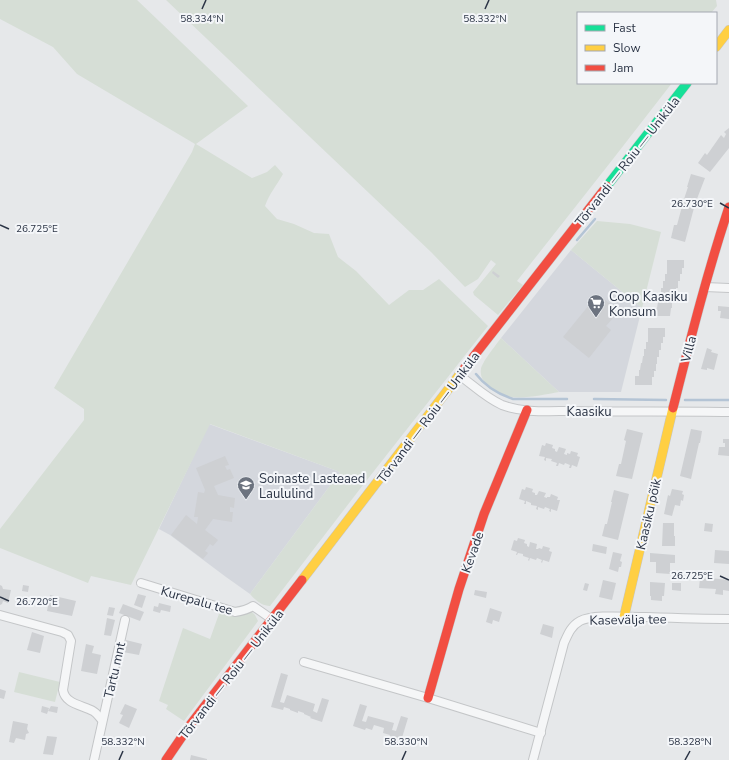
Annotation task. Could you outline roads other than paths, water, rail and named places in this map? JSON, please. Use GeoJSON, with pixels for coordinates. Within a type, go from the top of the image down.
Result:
{"type":"FeatureCollection","features":[{"type":"Feature","properties":{"kind":"street"},"geometry":{"type":"LineString","coordinates":[[717,46],[729,30]]}},
{"type":"Feature","properties":{"kind":"street","name":"Tõrvandi — Roiu — Uniküla"},"geometry":{"type":"LineString","coordinates":[[166,760],[460,375],[686,84]]}},
{"type":"Feature","properties":{"kind":"street","name":"Villa"},"geometry":{"type":"LineString","coordinates":[[672,411],[705,287],[729,206]]}},
{"type":"Feature","properties":{"kind":"street"},"geometry":{"type":"LineString","coordinates":[[705,287],[729,288]]}},
{"type":"Feature","properties":{"kind":"street","name":"Kaasiku"},"geometry":{"type":"LineString","coordinates":[[460,375],[485,395],[501,404],[515,409],[729,412]]}},
{"type":"Feature","properties":{"kind":"street","name":"Kevade"},"geometry":{"type":"LineString","coordinates":[[428,698],[459,589],[484,514],[527,410]]}},
{"type":"Feature","properties":{"kind":"street","name":"Kaasiku põik"},"geometry":{"type":"LineString","coordinates":[[624,617],[672,411]]}},
{"type":"Feature","properties":{"kind":"street","name":"Kurepalu tee"},"geometry":{"type":"LineString","coordinates":[[141,583],[235,612],[243,611],[253,606],[273,620]]}},
{"type":"Feature","properties":{"kind":"street","name":"Tartu mnt"},"geometry":{"type":"LineString","coordinates":[[0,615],[68,635],[71,641],[63,690],[65,697],[69,701],[95,712],[102,720]]}},
{"type":"Feature","properties":{"kind":"street","name":"Kasevälja tee"},"geometry":{"type":"LineString","coordinates":[[533,760],[564,643],[576,623],[586,618],[593,617],[729,619]]}},
{"type":"Feature","properties":{"kind":"street","name":"Tartu mnt"},"geometry":{"type":"LineString","coordinates":[[94,760],[125,620]]}},
{"type":"Feature","properties":{"kind":"street"},"geometry":{"type":"LineString","coordinates":[[304,662],[541,733]]}},
{"type":"Feature","properties":{"kind":"street","name":"Tõrvandi — Roiu — Uniküla"},"geometry":{"type":"LineString","coordinates":[[162,760],[171,752]]}},
{"type":"Feature","properties":{"kind":"waterway"},"geometry":{"type":"LineString","coordinates":[[577,240],[595,219]]}},
{"type":"Feature","properties":{"kind":"waterway"},"geometry":{"type":"LineString","coordinates":[[476,374],[492,389],[513,399],[567,399]]}},
{"type":"Feature","properties":{"kind":"waterway"},"geometry":{"type":"LineString","coordinates":[[594,399],[666,400]]}},
{"type":"Feature","properties":{"kind":"waterway"},"geometry":{"type":"LineString","coordinates":[[685,400],[729,400]]}},
{"type":"Feature","properties":{"kind":"place","name":"Coop Kaasiku Konsum"},"geometry":{"type":"Point","coordinates":[596,318]}},
{"type":"Feature","properties":{"kind":"place","name":"Soinaste Lasteaed Laululind"},"geometry":{"type":"Point","coordinates":[246,500]}}]}
